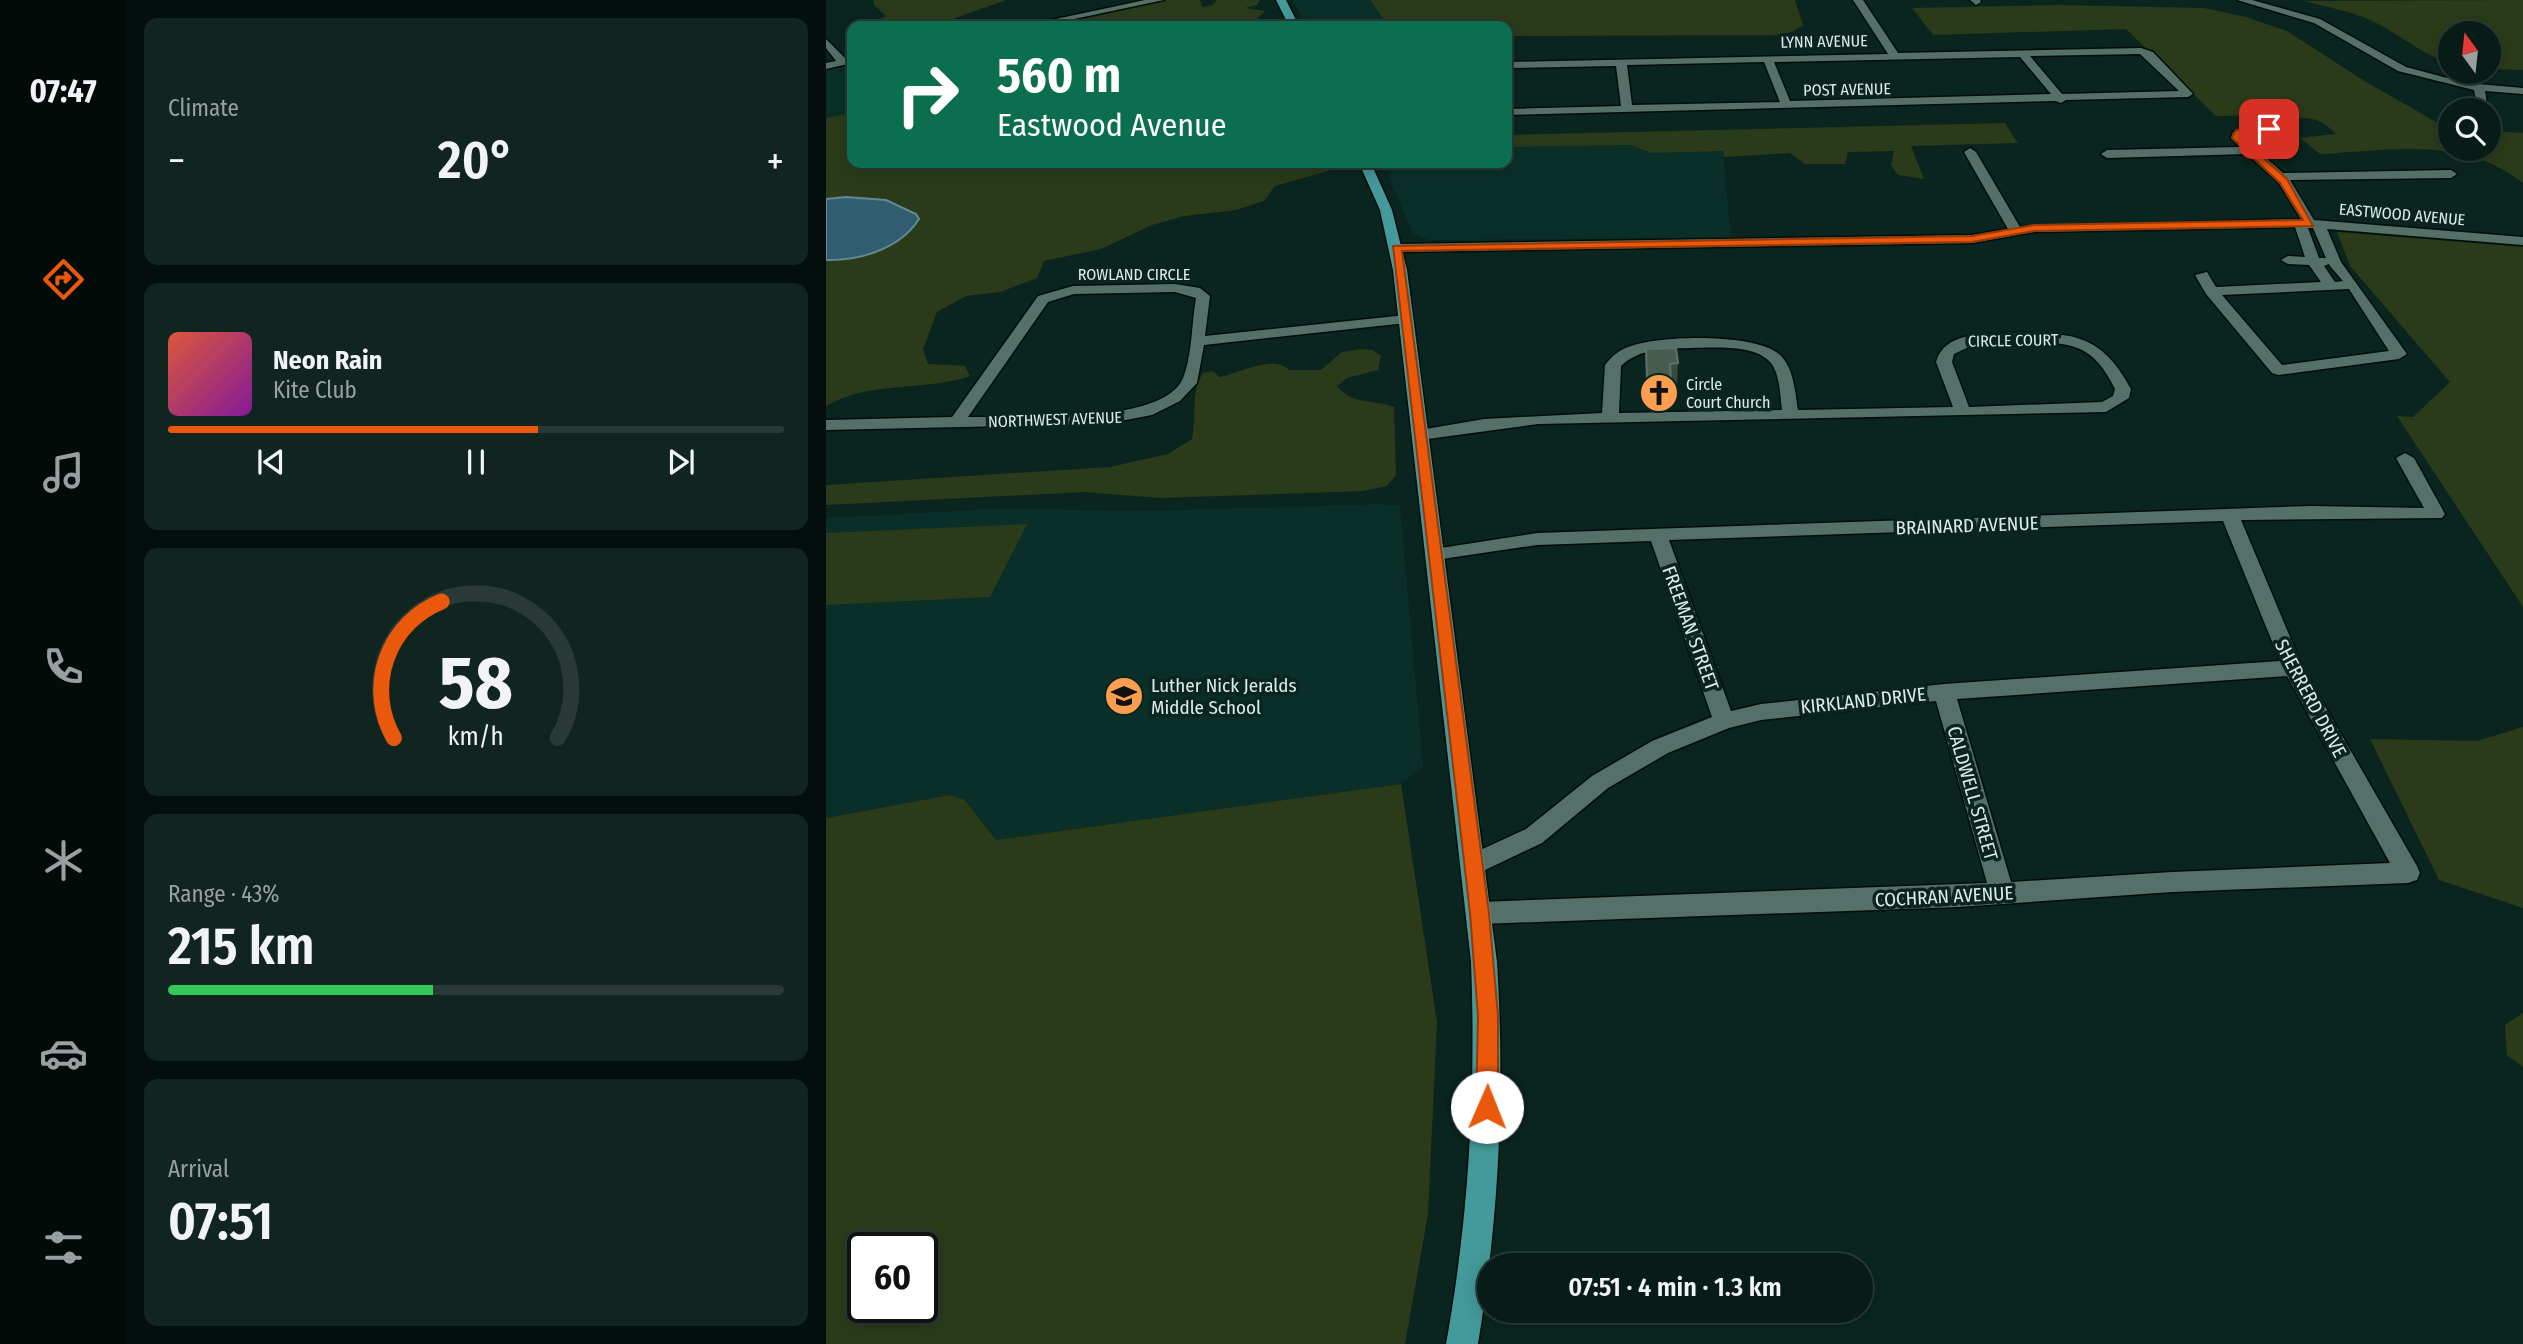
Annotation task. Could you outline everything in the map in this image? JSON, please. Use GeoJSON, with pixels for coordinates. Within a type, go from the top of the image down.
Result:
{"type":"FeatureCollection","features":[{"type":"Feature","properties":{"kind":"main road"},"geometry":{"type":"LineString","coordinates":[[1281,0],[1292,21]]}},
{"type":"Feature","properties":{"kind":"main road"},"geometry":{"type":"LineString","coordinates":[[1367,168],[1383,201],[1397,248],[1480,913],[1488,1016],[1485,1154],[1462,1344]]}},
{"type":"Feature","properties":{"kind":"street"},"geometry":{"type":"LineString","coordinates":[[1053,21],[1159,0]]}},
{"type":"Feature","properties":{"kind":"street"},"geometry":{"type":"LineString","coordinates":[[1858,0],[1894,55]]}},
{"type":"Feature","properties":{"kind":"street"},"geometry":{"type":"LineString","coordinates":[[2242,0],[2317,21],[2392,65],[2444,81],[2479,88],[2523,91]]}},
{"type":"Feature","properties":{"kind":"street"},"geometry":{"type":"LineString","coordinates":[[2317,21],[2337,17]]}},
{"type":"Feature","properties":{"kind":"street"},"geometry":{"type":"LineString","coordinates":[[826,42],[847,60]]}},
{"type":"Feature","properties":{"kind":"street","name":"LYNN AVENUE"},"geometry":{"type":"LineString","coordinates":[[1512,65],[2141,51],[2149,54],[2188,94]]}},
{"type":"Feature","properties":{"kind":"street"},"geometry":{"type":"LineString","coordinates":[[2021,52],[2061,100]]}},
{"type":"Feature","properties":{"kind":"street"},"geometry":{"type":"LineString","coordinates":[[1767,58],[1787,106]]}},
{"type":"Feature","properties":{"kind":"street"},"geometry":{"type":"LineString","coordinates":[[826,66],[847,61]]}},
{"type":"Feature","properties":{"kind":"street"},"geometry":{"type":"LineString","coordinates":[[1621,62],[1627,110]]}},
{"type":"Feature","properties":{"kind":"street"},"geometry":{"type":"LineString","coordinates":[[2479,88],[2481,98]]}},
{"type":"Feature","properties":{"kind":"street","name":"POST AVENUE"},"geometry":{"type":"LineString","coordinates":[[1512,112],[2061,100],[2188,94]]}},
{"type":"Feature","properties":{"kind":"street"},"geometry":{"type":"LineString","coordinates":[[2202,275],[2211,291],[2278,370],[2399,354],[2309,224],[2295,195],[2280,177],[2237,138],[2239,132],[2269,129]]}},
{"type":"Feature","properties":{"kind":"street"},"geometry":{"type":"LineString","coordinates":[[2107,154],[2248,150]]}},
{"type":"Feature","properties":{"kind":"street"},"geometry":{"type":"LineString","coordinates":[[1970,152],[2016,231]]}},
{"type":"Feature","properties":{"kind":"street"},"geometry":{"type":"LineString","coordinates":[[2280,177],[2451,174]]}},
{"type":"Feature","properties":{"kind":"street"},"geometry":{"type":"LineString","coordinates":[[2309,224],[2314,262],[2331,286]]}},
{"type":"Feature","properties":{"kind":"street","name":"EASTWOOD AVENUE"},"geometry":{"type":"LineString","coordinates":[[1397,248],[1972,239],[2048,227],[2309,224],[2523,241]]}},
{"type":"Feature","properties":{"kind":"street"},"geometry":{"type":"LineString","coordinates":[[2288,260],[2335,263]]}},
{"type":"Feature","properties":{"kind":"street"},"geometry":{"type":"LineString","coordinates":[[2211,291],[2353,285]]}},
{"type":"Feature","properties":{"kind":"street","name":"ROWLAND CIRCLE"},"geometry":{"type":"LineString","coordinates":[[956,422],[1038,304],[1057,293],[1149,289],[1195,291],[1205,299],[1199,341]]}},
{"type":"Feature","properties":{"kind":"street"},"geometry":{"type":"LineString","coordinates":[[1199,341],[1406,319]]}},
{"type":"Feature","properties":{"kind":"street","name":"CIRCLE COURT"},"geometry":{"type":"LineString","coordinates":[[1420,435],[1511,421],[1963,412],[2106,407],[2117,402],[2123,389],[2104,355],[2079,341],[2055,338],[1969,340],[1950,346],[1943,358],[1963,412]]}},
{"type":"Feature","properties":{"kind":"street","name":"NORTHWEST AVENUE"},"geometry":{"type":"LineString","coordinates":[[826,425],[1105,419],[1152,410],[1174,398],[1189,384],[1199,341]]}},
{"type":"Feature","properties":{"kind":"street"},"geometry":{"type":"LineString","coordinates":[[1610,419],[1613,365],[1626,354],[1647,347],[1741,345],[1764,351],[1779,362],[1791,416]]}},
{"type":"Feature","properties":{"kind":"street","name":"BRAINARD AVENUE"},"geometry":{"type":"LineString","coordinates":[[1435,554],[1537,539],[2311,512],[2436,514],[2405,458]]}},
{"type":"Feature","properties":{"kind":"street","name":"SHERRERD DRIVE"},"geometry":{"type":"LineString","coordinates":[[2230,516],[2292,668],[2408,873]]}},
{"type":"Feature","properties":{"kind":"street","name":"FREEMAN STREET"},"geometry":{"type":"LineString","coordinates":[[1658,535],[1724,721]]}},
{"type":"Feature","properties":{"kind":"street","name":"KIRKLAND DRIVE"},"geometry":{"type":"LineString","coordinates":[[1474,864],[1534,836],[1600,782],[1629,763],[1670,742],[1724,721],[1795,707],[1944,692],[2292,668]]}},
{"type":"Feature","properties":{"kind":"street","name":"CALDWELL STREET"},"geometry":{"type":"LineString","coordinates":[[1944,692],[2002,894]]}},
{"type":"Feature","properties":{"kind":"street","name":"COCHRAN AVENUE"},"geometry":{"type":"LineString","coordinates":[[1480,913],[2002,894],[2172,882],[2408,873]]}},
{"type":"Feature","properties":{"kind":"shaded area"},"geometry":{"type":"Polygon","coordinates":[[[1292,0],[1370,0],[1385,21],[1304,21],[1292,0]]]}},
{"type":"Feature","properties":{"kind":"shaded area"},"geometry":{"type":"Polygon","coordinates":[[[847,64],[847,114],[826,118],[826,68],[847,64]]]}},
{"type":"Feature","properties":{"kind":"shaded area"},"geometry":{"type":"Polygon","coordinates":[[[1630,145],[1651,153],[1723,151],[1731,238],[1429,240],[1413,234],[1385,168],[1512,168],[1512,147],[1630,145]]]}},
{"type":"Feature","properties":{"kind":"shaded area"},"geometry":{"type":"Polygon","coordinates":[[[846,197],[886,200],[916,214],[919,219],[901,238],[878,251],[852,258],[826,260],[826,199],[846,197]]]}},
{"type":"Feature","properties":{"kind":"shaded area"},"geometry":{"type":"Polygon","coordinates":[[[1383,504],[1400,506],[1423,767],[1401,784],[996,840],[965,800],[950,795],[826,818],[826,518],[995,509],[1152,511],[1383,504]]]}},
{"type":"Feature","properties":{"kind":"green space"},"geometry":{"type":"Polygon","coordinates":[[[874,0],[1006,0],[947,21],[876,21],[886,16],[874,5],[874,0]]]}},
{"type":"Feature","properties":{"kind":"green space"},"geometry":{"type":"Polygon","coordinates":[[[1165,0],[1200,0],[1202,7],[1213,5],[1217,0],[1260,0],[1257,5],[1245,8],[1265,11],[1257,19],[1259,21],[1061,21],[1165,0]]]}},
{"type":"Feature","properties":{"kind":"green space"},"geometry":{"type":"Polygon","coordinates":[[[1370,0],[1795,0],[1803,25],[1792,32],[1775,35],[1512,36],[1512,21],[1385,21],[1370,0]]]}},
{"type":"Feature","properties":{"kind":"green space"},"geometry":{"type":"Polygon","coordinates":[[[2523,0],[2523,70],[2501,69],[2501,21],[2438,21],[2438,59],[2363,17],[2304,1],[2523,0]]]}},
{"type":"Feature","properties":{"kind":"green space"},"geometry":{"type":"Polygon","coordinates":[[[2059,5],[2204,8],[2246,17],[2287,31],[2366,82],[2438,123],[2438,150],[2399,149],[2320,154],[2300,138],[2336,134],[2316,120],[2277,120],[2269,115],[2216,116],[2126,29],[1933,35],[1912,8],[2059,5]]]}},
{"type":"Feature","properties":{"kind":"green space"},"geometry":{"type":"Polygon","coordinates":[[[847,114],[847,168],[1331,168],[1275,186],[1264,201],[1236,210],[1184,216],[1152,225],[1101,249],[1044,261],[1037,278],[1000,292],[966,296],[937,312],[923,349],[928,364],[965,366],[970,376],[934,384],[879,389],[843,398],[826,406],[826,118],[847,114]]]}},
{"type":"Feature","properties":{"kind":"green space"},"geometry":{"type":"Polygon","coordinates":[[[2005,123],[2018,143],[1911,146],[1924,179],[1898,175],[1891,165],[1894,151],[1848,152],[1845,164],[1805,164],[1790,153],[1724,157],[1723,151],[1651,153],[1630,145],[1512,147],[1512,135],[2005,123]]]}},
{"type":"Feature","properties":{"kind":"green space"},"geometry":{"type":"Polygon","coordinates":[[[2501,132],[2523,133],[2523,183],[2483,161],[2501,161],[2501,132]]]}},
{"type":"Feature","properties":{"kind":"green space"},"geometry":{"type":"Polygon","coordinates":[[[2337,232],[2523,247],[2523,607],[2397,416],[2413,417],[2450,382],[2350,266],[2337,232]]]}},
{"type":"Feature","properties":{"kind":"green space"},"geometry":{"type":"Polygon","coordinates":[[[1373,350],[1381,356],[1378,370],[1347,378],[1337,386],[1356,399],[1394,407],[1396,475],[1387,486],[1364,491],[1160,498],[1085,492],[826,505],[826,485],[1110,467],[1168,454],[1192,439],[1196,388],[1203,373],[1212,371],[1220,377],[1266,364],[1283,366],[1289,370],[1321,370],[1342,352],[1373,350]]]}},
{"type":"Feature","properties":{"kind":"green space"},"geometry":{"type":"Polygon","coordinates":[[[1027,524],[990,597],[826,605],[826,533],[1027,524]]]}},
{"type":"Feature","properties":{"kind":"green space"},"geometry":{"type":"Polygon","coordinates":[[[2523,727],[2523,908],[2439,880],[2370,739],[2477,741],[2523,727]]]}},
{"type":"Feature","properties":{"kind":"green space"},"geometry":{"type":"Polygon","coordinates":[[[1401,784],[1437,1022],[1428,1214],[1405,1344],[826,1344],[826,818],[950,795],[965,800],[996,840],[1401,784]]]}},
{"type":"Feature","properties":{"kind":"green space"},"geometry":{"type":"Polygon","coordinates":[[[2523,1013],[2523,1067],[2507,1055],[2505,1025],[2523,1013]]]}},
{"type":"Feature","properties":{"kind":"building"},"geometry":{"type":"Polygon","coordinates":[[[1676,348],[1678,363],[1670,364],[1671,380],[1647,380],[1646,349],[1676,348]]]}},
{"type":"Feature","properties":{"kind":"place","name":"Circle Court Church"},"geometry":{"type":"Point","coordinates":[1659,393]}},
{"type":"Feature","properties":{"kind":"place","name":"Luther Nick Jeralds Middle School"},"geometry":{"type":"Point","coordinates":[1124,696]}},
{"type":"Feature","properties":{"kind":"route"},"geometry":{"type":"LineString","coordinates":[[1487,1107],[1488,1016],[1480,913],[1397,248],[1972,239],[1999,236],[2028,228],[2310,223],[2284,181],[2248,150],[2236,135],[2251,128],[2269,129]]}}]}
